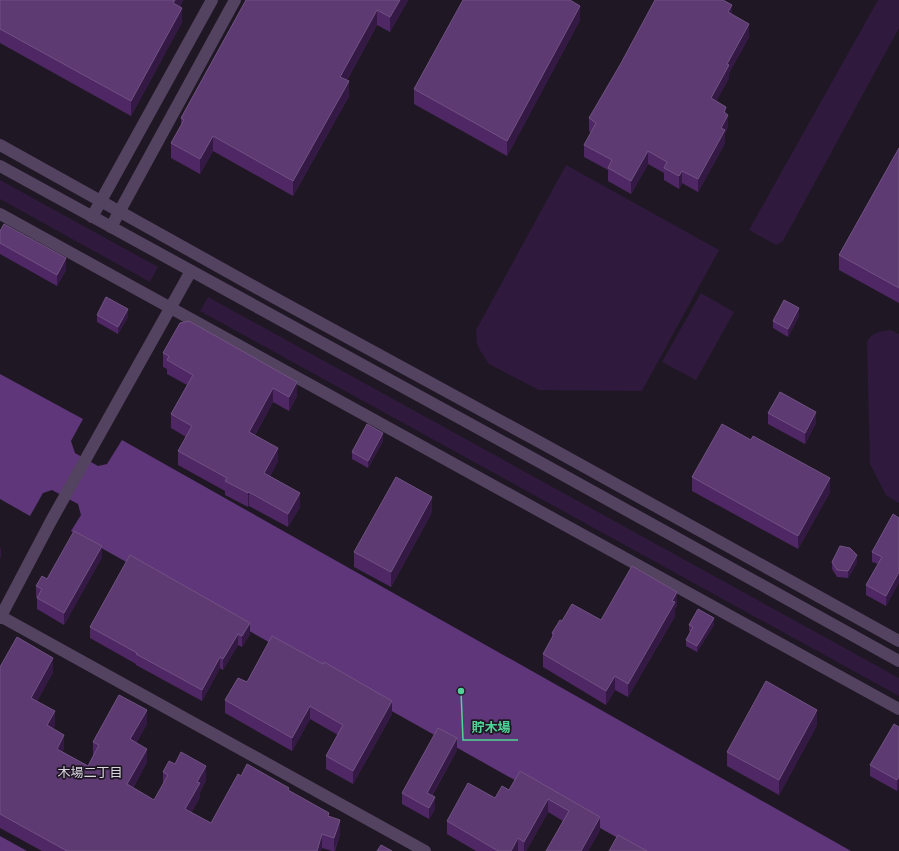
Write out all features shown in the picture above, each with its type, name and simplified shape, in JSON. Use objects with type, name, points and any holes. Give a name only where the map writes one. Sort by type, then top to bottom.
[{"type":"street","points":[[92,217],[212,0]]},
{"type":"street","points":[[111,227],[235,0]]},
{"type":"street","points":[[0,145],[273,297],[546,445],[899,641]]},
{"type":"street","points":[[0,166],[899,661]]},
{"type":"street","points":[[0,214],[899,709]]},
{"type":"street","points":[[191,271],[50,521],[0,617],[425,851]]},
{"type":"shaded area","points":[[878,0],[899,0],[899,28],[783,241],[776,245],[749,230]]},
{"type":"shaded area","points":[[566,165],[719,250],[642,391],[539,390],[489,364],[477,344],[476,330]]},
{"type":"shaded area","points":[[0,180],[158,267],[150,282],[0,199]]},
{"type":"shaded area","points":[[701,293],[734,312],[696,380],[662,362]]},
{"type":"shaded area","points":[[208,297],[899,678],[899,696],[200,311]]},
{"type":"shaded area","points":[[891,330],[899,334],[899,503],[886,495],[870,464],[867,342],[871,336],[877,333]]},
{"type":"shaded area","points":[[0,374],[83,419],[71,441],[75,453],[98,466],[107,464],[122,440],[851,851],[641,851],[71,531],[81,515],[78,504],[52,490],[43,493],[30,516],[0,499]]},
{"type":"shaded area","points":[[0,836],[27,851],[0,851]]},
{"type":"building","points":[[0,0],[175,0],[173,3],[182,8],[131,101],[0,29]]},
{"type":"building","points":[[246,0],[400,0],[390,17],[377,10],[340,77],[349,81],[293,181],[213,136],[200,159],[171,143],[184,120],[181,118]]},
{"type":"building","points":[[463,0],[570,0],[580,6],[507,141],[414,89]]},
{"type":"building","points":[[655,0],[723,0],[732,5],[728,12],[749,24],[727,64],[729,65],[711,98],[726,107],[724,112],[728,115],[721,128],[725,130],[698,179],[682,171],[679,176],[664,168],[667,162],[648,151],[631,181],[608,168],[612,160],[584,145],[596,123],[589,118]]},
{"type":"building","points":[[899,148],[899,288],[839,255]]},
{"type":"building","points":[[4,224],[66,258],[57,275],[0,243],[0,231]]},
{"type":"building","points":[[106,297],[128,309],[118,327],[97,315]]},
{"type":"building","points":[[784,300],[799,308],[788,329],[773,321]]},
{"type":"building","points":[[189,321],[297,382],[289,397],[273,388],[249,432],[278,448],[264,473],[300,493],[288,514],[249,492],[248,493],[225,481],[227,478],[178,451],[192,426],[171,414],[193,375],[167,360],[169,356],[163,353],[180,323]]},
{"type":"building","points":[[780,392],[816,412],[805,433],[768,413]]},
{"type":"building","points":[[367,424],[383,433],[368,461],[352,452]]},
{"type":"building","points":[[722,424],[751,440],[753,436],[830,478],[798,536],[692,477]]},
{"type":"building","points":[[396,477],[432,497],[391,572],[354,552]]},
{"type":"building","points":[[893,514],[899,518],[899,572],[886,596],[866,585],[882,557],[872,552]]},
{"type":"building","points":[[74,531],[102,546],[64,613],[37,598],[42,589],[36,586],[42,576],[47,579]]},
{"type":"building","points":[[840,546],[850,548],[857,555],[848,571],[837,570],[832,562]]},
{"type":"building","points":[[130,555],[250,623],[242,636],[238,634],[223,659],[220,657],[202,690],[90,627]]},
{"type":"building","points":[[632,566],[677,592],[672,601],[675,602],[628,684],[615,676],[606,691],[543,654],[554,634],[552,633],[560,620],[562,621],[572,604],[601,620]]},
{"type":"building","points":[[698,609],[714,618],[697,646],[686,640],[693,627],[689,625]]},
{"type":"building","points":[[272,636],[323,664],[324,662],[392,701],[353,771],[326,756],[343,725],[310,706],[292,738],[225,700],[238,678],[247,682]]},
{"type":"building","points":[[17,637],[53,658],[31,698],[55,711],[47,725],[64,735],[57,749],[88,766],[99,745],[93,742],[119,695],[147,710],[130,739],[147,749],[127,784],[154,800],[168,775],[163,772],[169,761],[175,764],[181,752],[206,766],[197,782],[200,783],[185,809],[211,823],[238,774],[241,776],[247,764],[289,788],[288,790],[329,813],[328,816],[340,820],[334,838],[322,834],[317,851],[67,851],[0,814],[0,667]]},
{"type":"building","points":[[766,681],[817,710],[779,780],[727,752]]},
{"type":"building","points":[[894,724],[899,727],[899,777],[897,780],[870,765]]},
{"type":"building","points":[[438,728],[457,738],[427,793],[435,797],[429,808],[402,793]]},
{"type":"building","points":[[520,771],[600,817],[581,851],[546,851],[569,811],[548,799],[524,842],[518,838],[511,851],[498,851],[447,821],[468,783],[495,798],[502,786],[509,790]]},
{"type":"building","points":[[618,835],[647,851],[609,851]]},
{"type":"building","points":[[381,845],[392,851],[377,851]]},
{"type":"place","name":"貯木場","points":[[461,691]]},
{"type":"district","name":"木場二丁目","points":[[90,773]]}]
